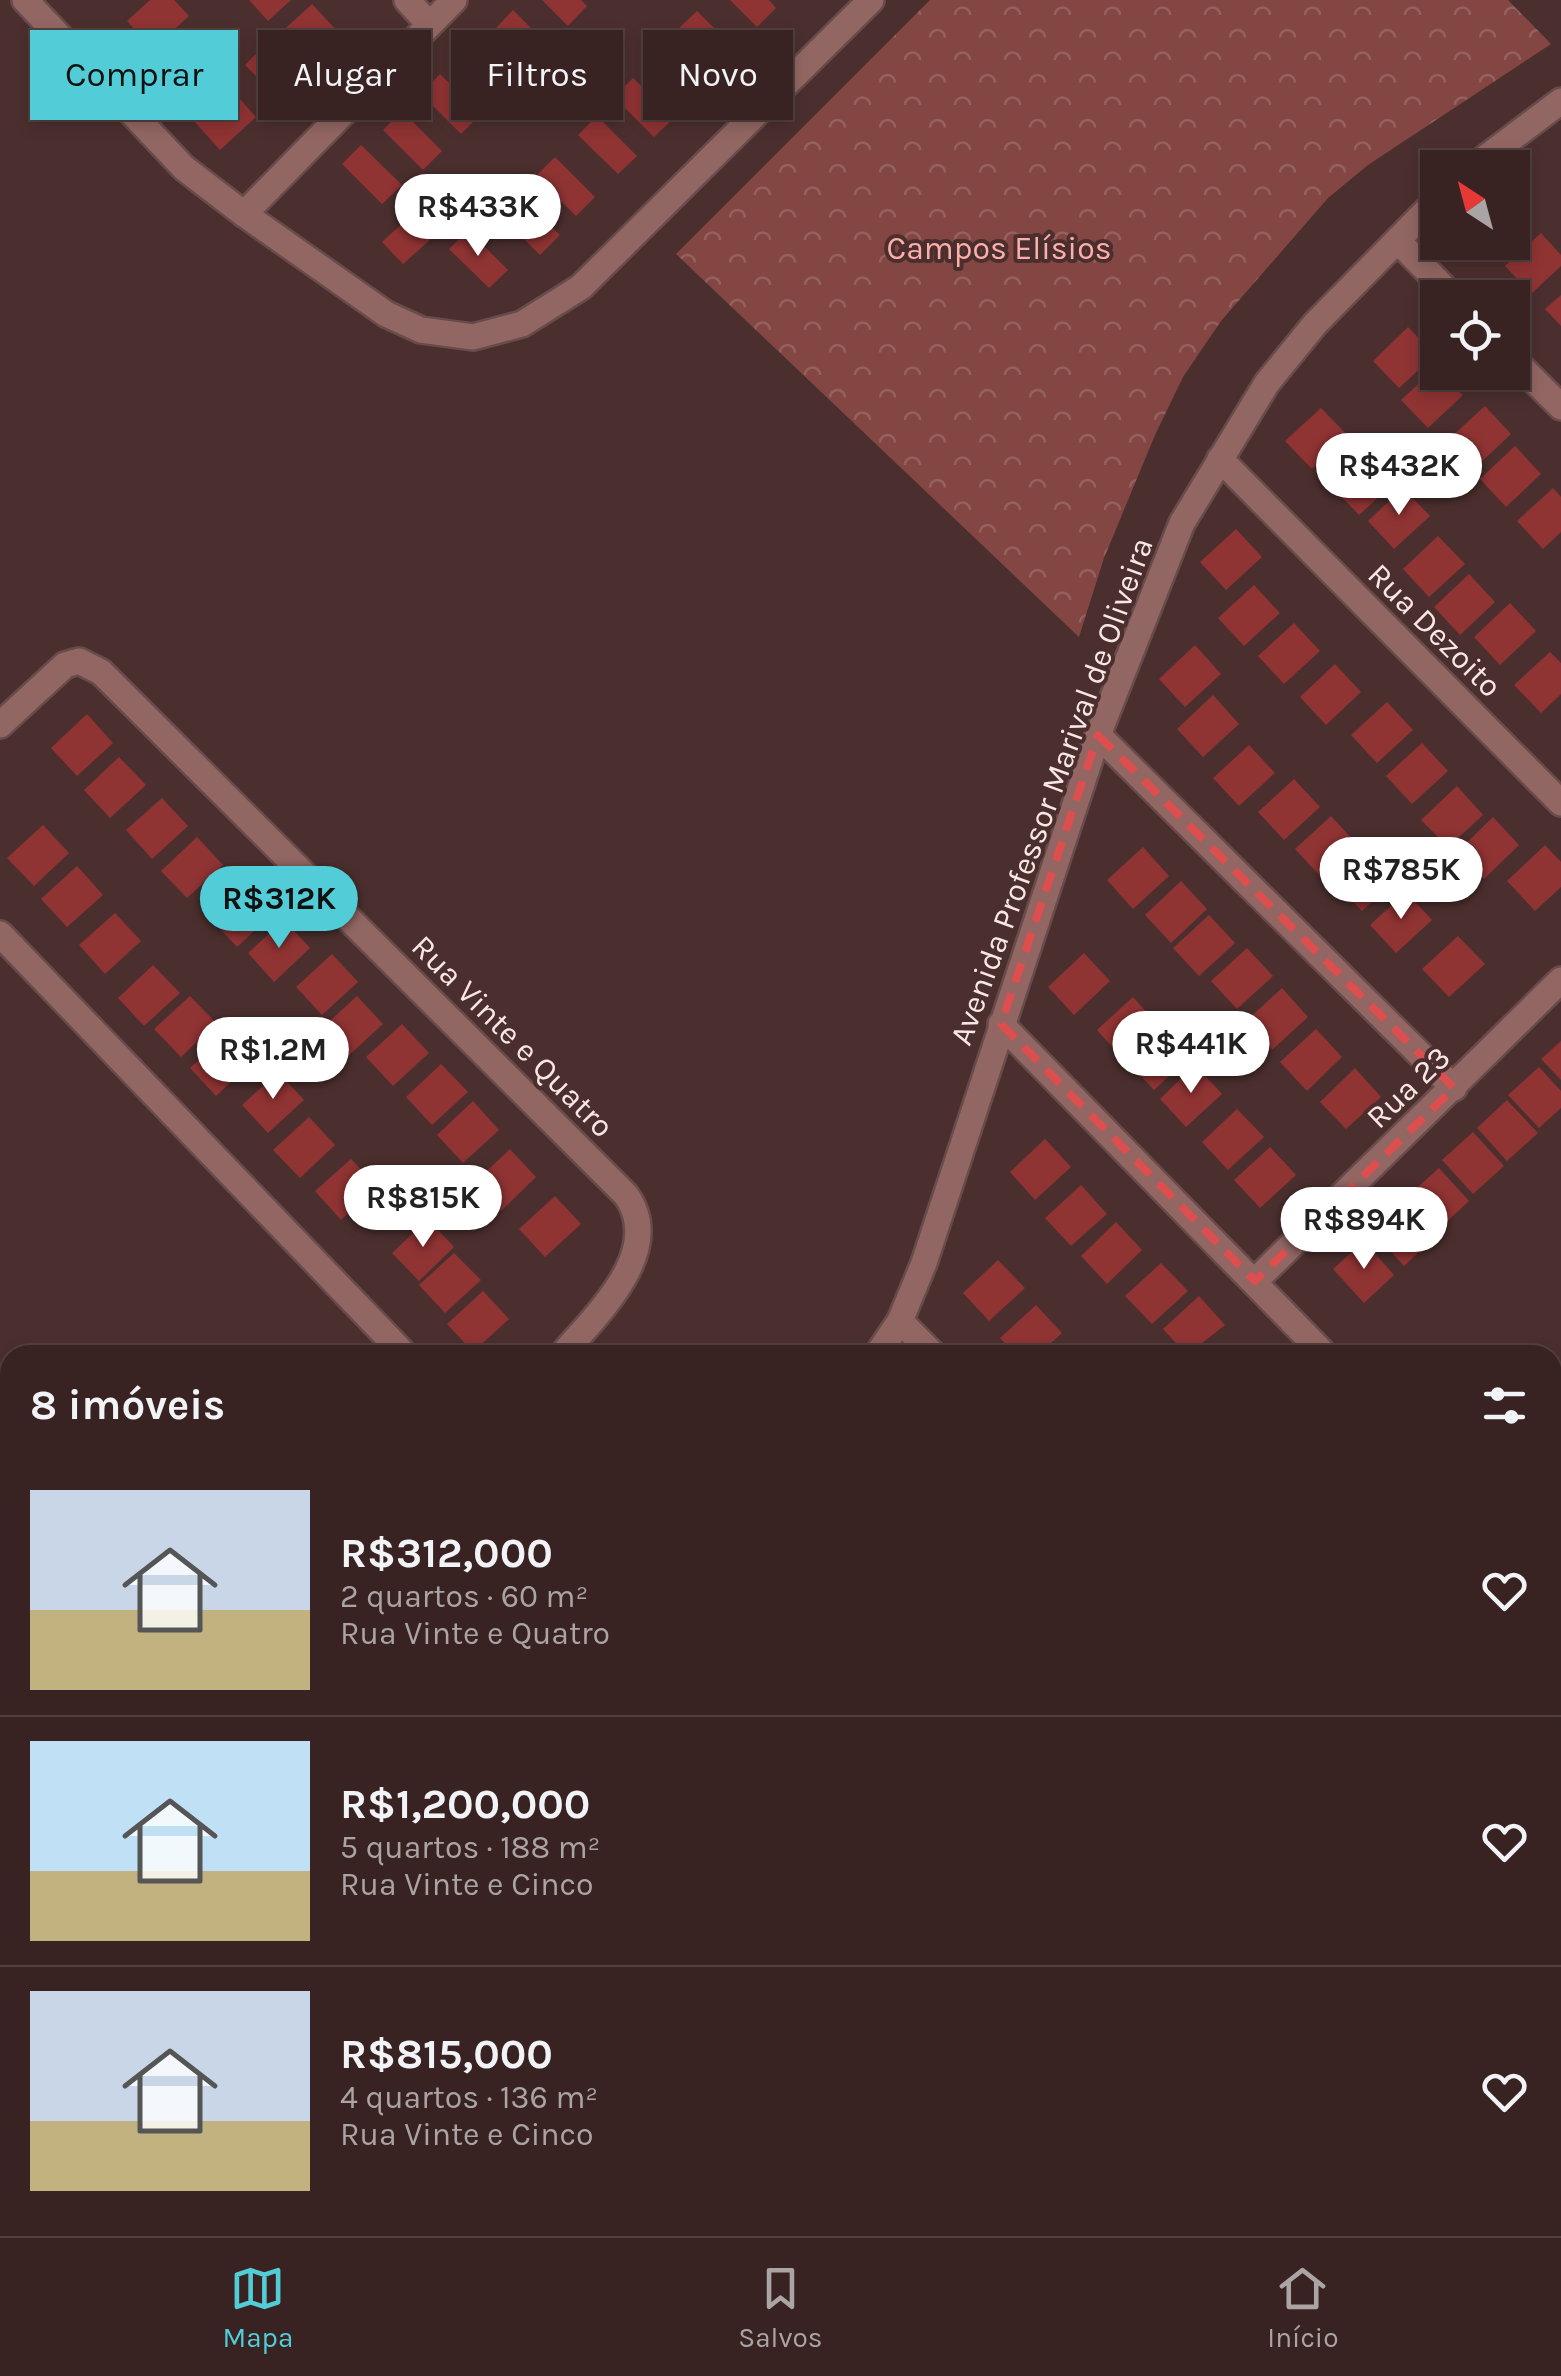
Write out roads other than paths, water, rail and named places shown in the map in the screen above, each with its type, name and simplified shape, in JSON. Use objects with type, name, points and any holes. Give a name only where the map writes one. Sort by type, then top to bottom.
[{"type":"street","points":[[26,0],[184,168],[244,214],[374,306],[421,330],[474,337],[522,324],[581,287],[871,0]]},
{"type":"street","points":[[407,0],[429,24]]},
{"type":"street","points":[[244,214],[454,0]]},
{"type":"street","points":[[1496,150],[1561,102]]},
{"type":"street","name":"Avenida Professor Marival de Oliveira","points":[[884,1345],[900,1322],[924,1263],[1098,735],[1154,583],[1182,523],[1267,384],[1314,324],[1420,218]]},
{"type":"street","points":[[1398,241],[1436,280]]},
{"type":"street","points":[[1530,376],[1561,407]]},
{"type":"street","name":"Rua Dezoito","points":[[1220,459],[1561,803]]},
{"type":"street","name":"Rua Vinte e Quatro","points":[[0,725],[65,665],[79,661],[101,672],[626,1195],[637,1216],[633,1258],[616,1289],[571,1345]]},
{"type":"street","points":[[1098,735],[1454,1088]]},
{"type":"street","points":[[0,934],[395,1345]]},
{"type":"street","name":"Rua 23","points":[[1255,1280],[1561,980]]},
{"type":"street","points":[[1001,1024],[1316,1345]]},
{"type":"street","points":[[900,1322],[924,1345]]},
{"type":"park label","name":"Campos Elísios","points":[[999,248]]}]
